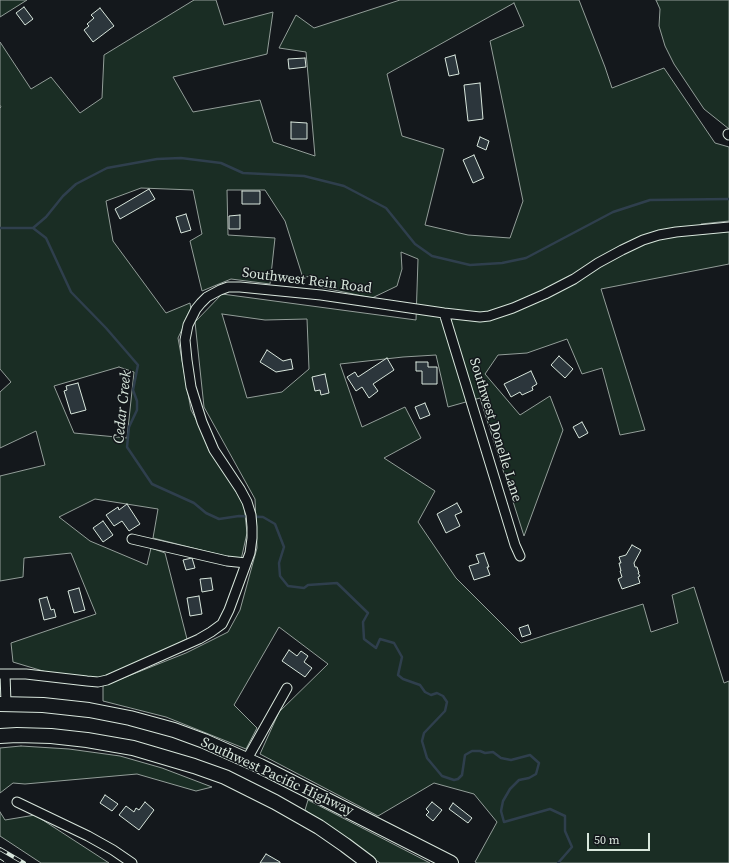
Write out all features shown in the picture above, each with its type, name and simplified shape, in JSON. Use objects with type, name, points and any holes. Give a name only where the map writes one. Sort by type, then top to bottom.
[{"type":"highway","name":"Southwest Pacific Highway","points":[[3,704],[43,705],[74,708],[130,718],[174,730],[247,759],[451,863]]},
{"type":"highway","name":"Southwest Pacific Highway","points":[[0,736],[44,736],[87,740],[133,748],[194,766],[224,777],[281,805],[319,827],[369,863]]},
{"type":"street","name":"Southwest Rein Road","points":[[3,674],[26,674],[98,682],[116,676],[199,639],[222,624],[229,610],[250,553],[252,538],[247,502],[214,450],[202,422],[191,387],[185,340],[188,325],[196,309],[207,297],[228,287],[240,286],[321,295],[444,313],[489,316],[545,294],[622,250],[659,234],[729,227]]},
{"type":"street","name":"Southwest Donelle Lane","points":[[444,313],[515,545],[520,556]]},
{"type":"street","points":[[132,539],[227,561],[246,563]]},
{"type":"street","points":[[3,674],[3,704]]},
{"type":"street","points":[[247,759],[287,688]]},
{"type":"street","points":[[17,802],[88,836],[132,863]]},
{"type":"green space","points":[[0,0],[27,0],[0,17]]},
{"type":"green space","points":[[194,0],[216,0],[224,25],[273,12],[267,54],[173,77],[193,112],[260,100],[273,142],[315,156],[306,52],[279,48],[296,15],[314,28],[400,0],[579,0],[612,88],[664,68],[715,143],[729,147],[729,221],[701,224],[703,234],[729,231],[729,264],[601,289],[645,430],[620,435],[602,368],[582,374],[567,339],[527,353],[498,355],[485,374],[520,415],[550,396],[563,430],[524,536],[480,398],[448,407],[436,355],[340,364],[362,427],[405,407],[421,438],[384,458],[435,491],[418,522],[456,578],[521,643],[643,604],[651,632],[678,623],[672,595],[694,587],[724,683],[729,681],[729,863],[477,863],[475,862],[497,822],[474,794],[434,783],[378,816],[260,754],[279,712],[328,664],[279,627],[234,705],[257,728],[246,749],[166,717],[103,701],[103,686],[186,653],[228,632],[240,610],[257,548],[255,499],[204,407],[195,322],[222,294],[416,320],[418,259],[401,252],[402,269],[397,286],[372,298],[315,286],[313,275],[303,278],[285,221],[265,190],[227,190],[228,235],[275,238],[270,284],[231,279],[202,291],[190,241],[202,234],[193,190],[141,188],[106,201],[113,241],[166,313],[190,303],[191,310],[178,338],[191,410],[244,505],[247,533],[241,560],[153,538],[158,509],[95,499],[59,517],[90,541],[147,565],[151,548],[165,553],[187,639],[142,661],[97,679],[53,674],[13,662],[11,643],[96,614],[71,553],[24,558],[23,577],[0,581],[0,476],[45,465],[36,431],[0,448],[0,392],[11,382],[0,369],[0,42],[31,89],[51,77],[80,113],[102,98],[104,55]],"holes":[[[514,3],[524,26],[490,41],[523,201],[510,238],[468,235],[425,225],[444,149],[402,136],[387,74]],[[222,314],[265,320],[307,319],[309,369],[282,392],[247,398]],[[119,367],[134,372],[127,438],[74,433],[54,386]]]},
{"type":"green space","points":[[656,0],[729,0],[729,129],[704,109],[674,64],[665,46],[659,26],[660,9]]},
{"type":"green space","points":[[21,746],[69,749],[120,756],[162,768],[212,787],[196,791],[137,774],[25,784],[13,783],[0,793],[0,748]]},
{"type":"green space","points":[[308,800],[430,863],[380,863],[305,810]]},
{"type":"green space","points":[[0,812],[5,820],[35,815],[109,863],[41,863],[0,836]]},
{"type":"building","points":[[24,7],[33,19],[25,25],[16,13]]},
{"type":"building","points":[[100,8],[114,26],[93,42],[84,30],[89,26],[87,24],[94,18],[91,15]]},
{"type":"building","points":[[455,55],[459,74],[449,76],[445,58]]},
{"type":"building","points":[[305,58],[306,67],[289,69],[288,59]]},
{"type":"building","points":[[480,83],[483,119],[468,121],[464,85]]},
{"type":"building","points":[[291,122],[307,123],[307,139],[291,139]]},
{"type":"building","points":[[480,137],[489,141],[486,150],[477,146]]},
{"type":"building","points":[[474,155],[484,178],[473,183],[463,160]]},
{"type":"building","points":[[149,189],[155,199],[120,219],[115,209]]},
{"type":"building","points":[[242,191],[260,191],[260,204],[242,204]]},
{"type":"building","points":[[186,214],[191,230],[181,233],[176,217]]},
{"type":"building","points":[[240,215],[240,229],[229,229],[229,216]]},
{"type":"building","points":[[267,350],[283,361],[291,359],[293,369],[276,372],[260,362]]},
{"type":"building","points":[[559,356],[573,369],[565,378],[551,365]]},
{"type":"building","points":[[387,358],[394,370],[373,384],[378,391],[369,398],[362,387],[356,391],[347,377],[355,372],[358,377]]},
{"type":"building","points":[[416,362],[428,362],[428,367],[437,367],[437,384],[422,384],[422,371],[416,371]]},
{"type":"building","points":[[531,371],[537,384],[532,387],[533,390],[522,395],[520,392],[511,397],[504,384]]},
{"type":"building","points":[[325,374],[329,393],[321,395],[320,390],[315,391],[312,377]]},
{"type":"building","points":[[78,383],[86,410],[71,414],[64,391],[67,390],[66,386]]},
{"type":"building","points":[[425,403],[430,415],[420,419],[415,407]]},
{"type":"building","points":[[582,422],[588,433],[579,438],[573,427]]},
{"type":"building","points":[[457,503],[462,512],[455,515],[460,526],[446,533],[437,514]]},
{"type":"building","points":[[127,504],[140,524],[129,531],[122,521],[114,526],[106,515],[118,507],[119,510]]},
{"type":"building","points":[[103,521],[113,535],[103,542],[93,528]]},
{"type":"building","points":[[632,545],[641,550],[634,563],[640,576],[638,577],[640,583],[622,589],[618,579],[622,577],[619,557],[626,555]]},
{"type":"building","points":[[484,553],[490,575],[474,580],[469,566],[479,563],[476,555]]},
{"type":"building","points":[[192,558],[195,568],[186,570],[183,560]]},
{"type":"building","points":[[211,578],[213,590],[202,592],[200,579]]},
{"type":"building","points":[[79,588],[85,610],[74,613],[68,591]]},
{"type":"building","points":[[199,596],[202,614],[190,616],[187,598]]},
{"type":"building","points":[[47,597],[51,610],[54,609],[56,617],[44,620],[39,599]]},
{"type":"building","points":[[528,625],[531,634],[522,637],[519,628]]},
{"type":"building","points":[[289,650],[297,656],[301,651],[308,656],[304,662],[312,668],[305,677],[282,661]]},
{"type":"building","points":[[105,795],[118,804],[112,811],[100,803]]},
{"type":"building","points":[[145,802],[154,810],[139,830],[119,815],[126,806],[134,812],[136,808],[139,810]]},
{"type":"building","points":[[432,802],[442,810],[433,821],[426,815],[429,812],[426,809]]},
{"type":"building","points":[[453,803],[472,818],[468,823],[449,809]]},
{"type":"building","points":[[266,854],[280,862],[280,863],[260,863]]},
{"type":"waterway","points":[[33,228],[46,217],[63,196],[76,184],[107,168],[157,159],[181,158],[221,163],[243,173],[304,176],[344,186],[386,208],[415,244],[432,256],[470,265],[502,263],[526,258],[613,212],[650,200],[729,199]]},
{"type":"waterway","name":"Cedar Creek","points":[[0,228],[33,228],[46,238],[71,292],[106,328],[138,365],[133,390],[137,401],[137,410],[129,427],[127,447],[152,484],[194,503],[206,513],[219,519],[239,516],[263,517],[275,524],[284,547],[279,563],[280,576],[288,586],[304,588],[308,585],[337,583],[368,613],[363,622],[364,639],[376,648],[380,639],[394,643],[402,657],[398,675],[403,679],[420,685],[425,692],[431,695],[437,693],[443,696],[447,702],[445,711],[424,733],[422,741],[427,758],[442,776],[454,780],[458,779],[462,775],[465,755],[472,751],[480,751],[485,753],[493,752],[501,758],[511,760],[530,755],[539,763],[536,774],[529,778],[519,780],[510,789],[503,801],[501,811],[504,822],[550,809],[565,816],[565,831],[572,847],[558,863]]},
{"type":"railway","points":[[0,849],[24,863]]},
{"type":"fence","points":[[0,859],[6,863]]}]
